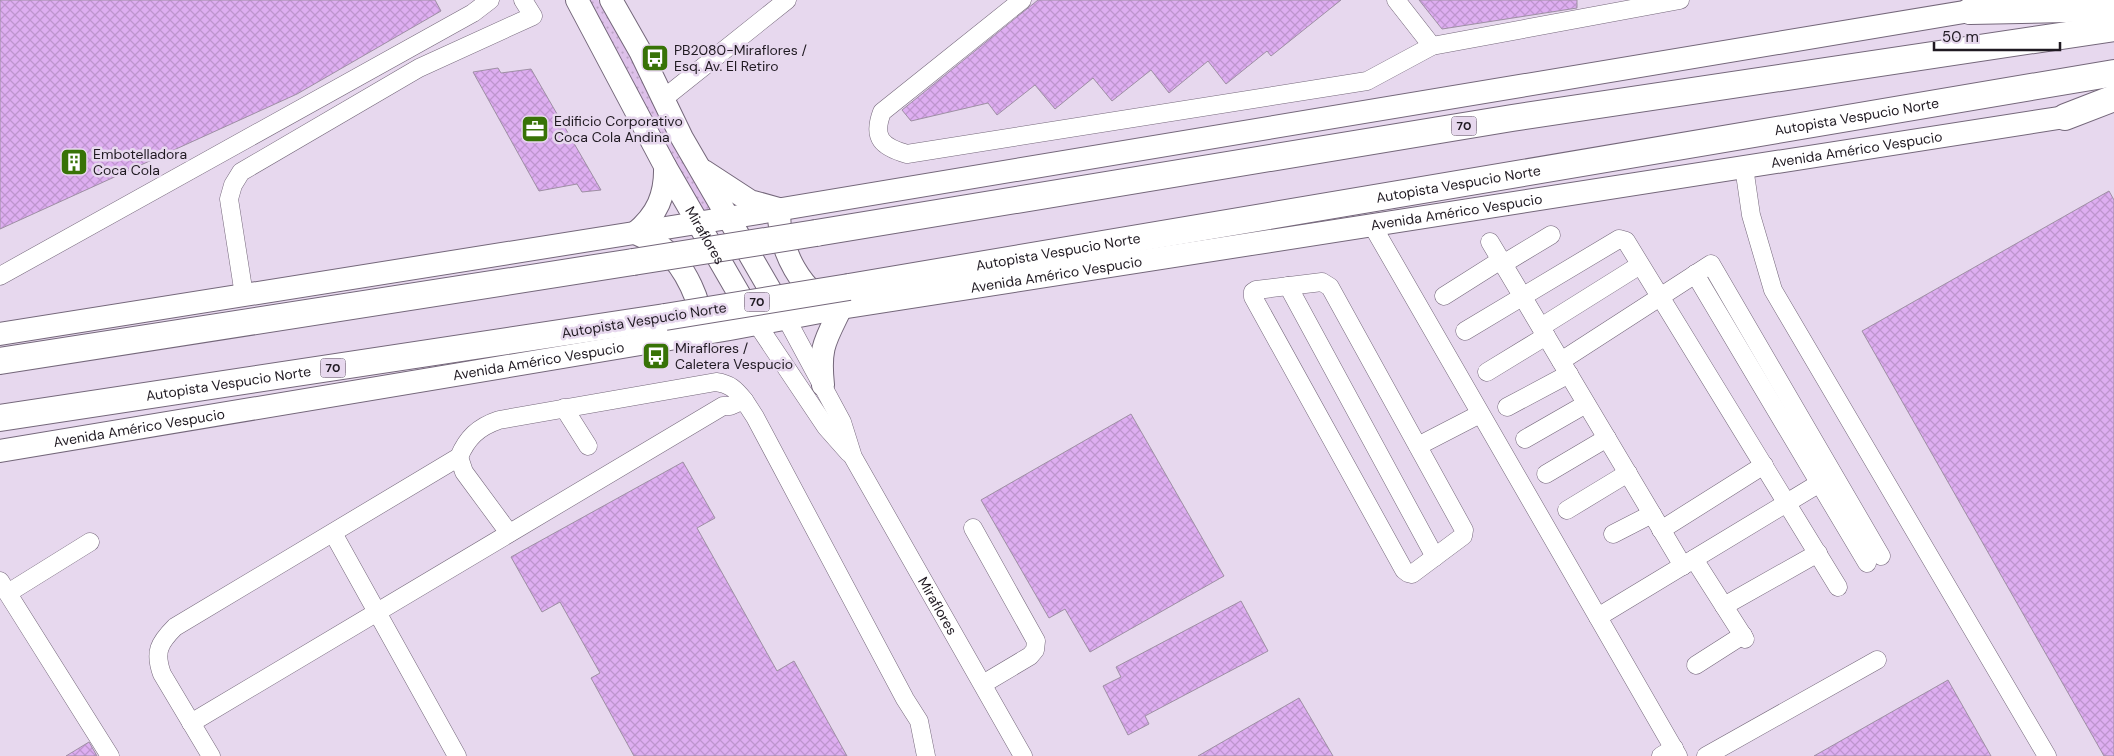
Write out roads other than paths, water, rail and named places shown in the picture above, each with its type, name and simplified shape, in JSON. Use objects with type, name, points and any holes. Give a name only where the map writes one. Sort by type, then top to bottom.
[{"type":"highway","points":[[1970,11],[2114,8]]},
{"type":"highway","name":"70","points":[[0,360],[633,262],[1512,118],[2114,28]]},
{"type":"highway","name":"Autopista Vespucio Norte","points":[[0,418],[665,317],[845,298],[2114,73]]},
{"type":"highway","points":[[2065,117],[2114,98]]},
{"type":"main road","name":"Miraflores","points":[[577,0],[664,166],[757,324]]},
{"type":"main road","name":"Miraflores","points":[[611,0],[640,51],[698,166],[786,318]]},
{"type":"main road","points":[[0,334],[728,218],[1970,11]]},
{"type":"main road","name":"Avenida Américo Vespucio","points":[[0,452],[757,324],[786,318],[845,298],[1372,225],[2065,117]]},
{"type":"main road","points":[[635,233],[646,224],[660,204],[665,181],[664,166]]},
{"type":"main road","points":[[698,166],[750,201],[779,209]]},
{"type":"main road","points":[[779,209],[779,227],[785,251],[805,284],[820,299],[845,298],[824,343],[821,360],[823,385]]},
{"type":"main road","points":[[635,233],[658,244],[678,264],[699,303],[702,320],[699,334]]},
{"type":"street","points":[[0,276],[465,18],[490,0]]},
{"type":"street","points":[[244,295],[229,199],[233,186],[241,172],[419,68],[533,16],[523,0]]},
{"type":"street","points":[[663,98],[788,0]]},
{"type":"street","points":[[1022,0],[882,112],[878,124],[880,140],[889,149],[907,154],[1367,81],[1432,46],[1680,0]]},
{"type":"street","points":[[1396,0],[1432,46]]},
{"type":"street","points":[[1970,11],[2043,0]]},
{"type":"street","name":"Avenida Américo Vespucio","points":[[2065,117],[2114,109]]},
{"type":"street","points":[[1744,167],[1751,215],[1773,290],[2048,756]]},
{"type":"street","points":[[1372,225],[1598,617],[1671,753]]},
{"type":"street","points":[[1444,296],[1551,235]]},
{"type":"street","points":[[1464,331],[1619,240],[1626,241],[1838,587]]},
{"type":"street","points":[[1490,242],[1662,530],[1724,606],[1744,637],[1696,665]]},
{"type":"street","points":[[1507,408],[1661,297],[1712,264],[1827,479],[1874,560]]},
{"type":"street","points":[[1487,372],[1640,265]]},
{"type":"street","points":[[1322,282],[1330,287],[1418,446],[1464,533],[1463,536],[1412,574],[1408,574],[1404,570],[1253,297],[1253,292],[1256,290],[1322,282]]},
{"type":"street","points":[[1288,286],[1435,557]]},
{"type":"street","name":"Miraflores","points":[[786,318],[842,422],[853,457],[1023,756]]},
{"type":"street","name":"Miraflores","points":[[757,324],[826,427],[853,457]]},
{"type":"street","points":[[211,756],[162,674],[158,663],[160,644],[174,627],[459,457],[464,444],[473,434],[487,424],[564,408],[716,382],[727,383],[735,389],[755,417],[906,699],[920,721],[926,756]]},
{"type":"street","points":[[191,723],[723,406],[730,406],[744,400]]},
{"type":"street","points":[[1526,439],[1586,404]]},
{"type":"street","points":[[564,408],[588,446]]},
{"type":"street","points":[[1418,446],[1480,414]]},
{"type":"street","points":[[1546,474],[1607,438]]},
{"type":"street","points":[[459,457],[464,472],[509,533]]},
{"type":"street","points":[[1662,530],[1764,465]]},
{"type":"street","points":[[1567,510],[1628,473]]},
{"type":"street","points":[[1598,617],[1827,479]]},
{"type":"street","points":[[1613,534],[1652,514]]},
{"type":"street","points":[[973,528],[1036,641],[1035,650],[1030,656],[982,684]]},
{"type":"street","points":[[333,533],[457,756]]},
{"type":"street","points":[[90,542],[4,587],[110,756]]},
{"type":"street","points":[[1724,606],[1818,554]]},
{"type":"street","points":[[1706,756],[1877,660]]},
{"type":"place","name":"PB2080-Miraflores / Esq. Av. El Retiro","points":[[655,58]]},
{"type":"place","name":"Edificio Corporativo Coca Cola Andina","points":[[535,129]]},
{"type":"place","name":"Embotelladora Coca Cola","points":[[74,162]]},
{"type":"place","name":"Miraflores / Caletera Vespucio","points":[[656,356]]}]
